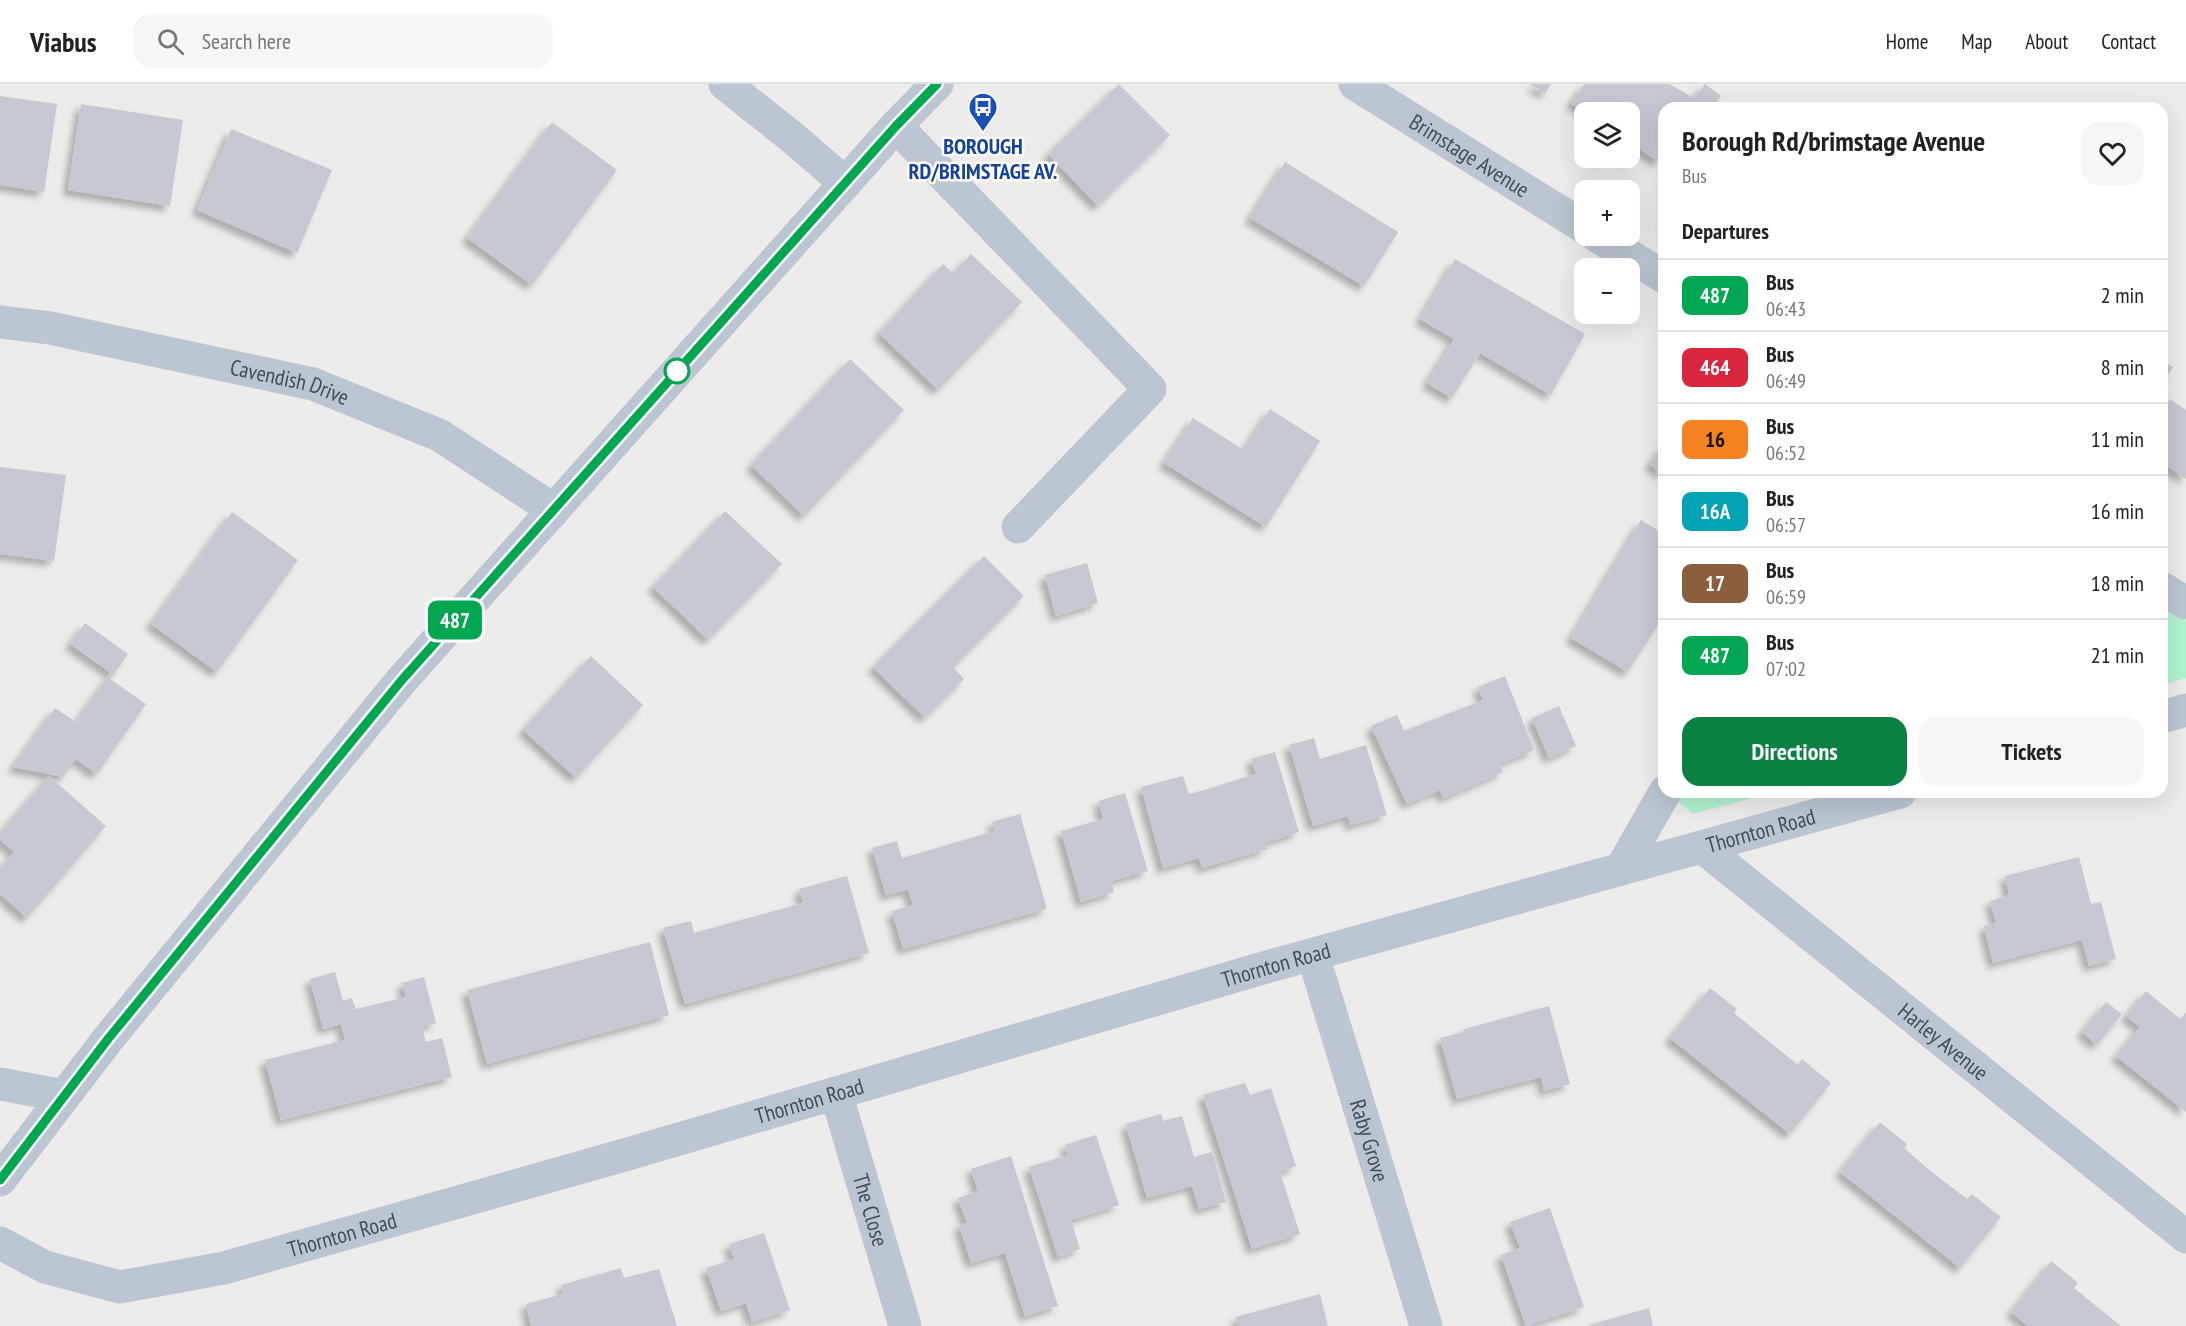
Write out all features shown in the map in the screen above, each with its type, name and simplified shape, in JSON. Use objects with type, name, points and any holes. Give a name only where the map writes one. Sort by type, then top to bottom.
[{"type":"street","points":[[725,84],[845,183]]},
{"type":"street","points":[[0,1180],[64,1096],[401,681],[896,126],[938,84]]},
{"type":"street","name":"Brimstage Avenue","points":[[1355,84],[1574,221]]},
{"type":"street","points":[[896,126],[1150,389],[1018,527]]},
{"type":"street","points":[[1614,246],[1658,273]]},
{"type":"street","name":"Cavendish Drive","points":[[0,322],[50,328],[313,384],[439,435],[554,510]]},
{"type":"street","points":[[2168,592],[2186,603]]},
{"type":"street","points":[[2168,715],[2186,710]]},
{"type":"street","points":[[1621,870],[1662,798]]},
{"type":"street","name":"Thornton Road","points":[[0,1243],[45,1267],[120,1287],[224,1268],[1313,955],[1878,798]]},
{"type":"street","name":"Harley Avenue","points":[[1702,847],[2186,1237]]},
{"type":"street","name":"Raby Grove","points":[[1313,955],[1426,1326]]},
{"type":"street","points":[[0,1084],[64,1096]]},
{"type":"street","name":"The Close","points":[[836,1093],[905,1326]]},
{"type":"green space","points":[[2168,610],[2186,621],[2186,678],[2168,683]]},
{"type":"green space","points":[[1681,798],[1752,798],[1693,814],[1678,802]]},
{"type":"building","points":[[1119,84],[1170,135],[1098,206],[1048,154]]},
{"type":"building","points":[[1530,84],[1551,84],[1545,94]]},
{"type":"building","points":[[1584,84],[1669,84],[1694,98],[1705,84],[1721,96],[1717,102],[1658,102],[1657,161],[1640,149],[1640,102],[1574,102],[1574,105],[1571,103]]},
{"type":"building","points":[[0,96],[57,104],[44,192],[0,185]]},
{"type":"building","points":[[81,104],[183,120],[170,206],[68,190]]},
{"type":"building","points":[[552,122],[617,170],[532,285],[467,238]]},
{"type":"building","points":[[231,129],[332,170],[297,253],[197,210]]},
{"type":"building","points":[[1285,162],[1398,232],[1364,286],[1250,218]]},
{"type":"building","points":[[971,254],[1022,302],[938,390],[879,333],[943,264],[953,273]]},
{"type":"building","points":[[1455,259],[1585,334],[1551,395],[1480,353],[1452,398],[1427,383],[1454,339],[1420,319]]},
{"type":"building","points":[[850,359],[904,410],[804,516],[751,465]]},
{"type":"building","points":[[2168,364],[2173,367],[2168,375]]},
{"type":"building","points":[[2170,399],[2186,410],[2186,479],[2168,467],[2168,402]]},
{"type":"building","points":[[1270,409],[1320,441],[1266,527],[1164,463],[1193,418],[1244,450]]},
{"type":"building","points":[[1658,452],[1658,470],[1650,465]]},
{"type":"building","points":[[0,467],[66,475],[54,561],[0,554]]},
{"type":"building","points":[[725,511],[782,564],[708,640],[653,587]]},
{"type":"building","points":[[232,512],[298,560],[217,672],[151,624]]},
{"type":"building","points":[[1641,520],[1658,530],[1658,624],[1628,672],[1571,638]]},
{"type":"building","points":[[984,556],[1024,596],[953,667],[964,679],[925,718],[873,667]]},
{"type":"building","points":[[1087,563],[1098,603],[1056,616],[1045,575]]},
{"type":"building","points":[[85,623],[128,654],[110,679],[146,704],[97,774],[76,759],[63,777],[13,767],[55,708],[76,722],[111,673],[70,644]]},
{"type":"building","points":[[591,656],[643,705],[576,778],[523,730]]},
{"type":"building","points":[[1505,676],[1534,750],[1500,764],[1503,772],[1443,798],[1440,790],[1407,804],[1371,726],[1397,715],[1404,731],[1483,700],[1478,687]]},
{"type":"building","points":[[1559,706],[1576,746],[1549,758],[1532,718]]},
{"type":"building","points":[[1314,738],[1320,759],[1366,745],[1387,815],[1350,825],[1348,816],[1313,826],[1289,745]]},
{"type":"building","points":[[1275,752],[1299,832],[1264,843],[1267,849],[1202,868],[1199,858],[1163,868],[1141,787],[1183,776],[1189,794],[1256,774],[1251,759]]},
{"type":"building","points":[[49,776],[106,826],[27,918],[0,894],[0,869],[14,852],[0,840],[0,833]]},
{"type":"building","points":[[1125,793],[1148,871],[1111,881],[1114,892],[1081,902],[1061,831],[1103,819],[1099,801]]},
{"type":"building","points":[[1020,814],[1047,909],[903,949],[892,911],[913,905],[908,890],[886,895],[872,848],[897,841],[902,858],[995,831],[992,822]]},
{"type":"building","points":[[2079,857],[2091,904],[2101,902],[2116,959],[2089,966],[2082,940],[1993,963],[1984,926],[1996,923],[1990,901],[2009,895],[2005,876]]},
{"type":"building","points":[[847,876],[869,953],[685,1004],[663,928],[691,921],[694,933],[803,903],[799,889]]},
{"type":"building","points":[[650,942],[669,1015],[487,1064],[467,990]]},
{"type":"building","points":[[335,972],[343,1001],[352,998],[356,1009],[406,997],[402,983],[424,977],[436,1023],[422,1027],[426,1042],[442,1038],[452,1077],[281,1120],[265,1060],[345,1040],[341,1024],[323,1029],[310,979]]},
{"type":"building","points":[[1710,988],[1737,1009],[1734,1013],[1798,1065],[1802,1059],[1831,1083],[1790,1134],[1670,1038]]},
{"type":"building","points":[[2146,991],[2180,1019],[2186,1012],[2186,1112],[2116,1056],[2140,1027],[2126,1016]]},
{"type":"building","points":[[2106,1002],[2122,1014],[2097,1045],[2082,1032]]},
{"type":"building","points":[[1549,1006],[1570,1084],[1544,1091],[1541,1077],[1457,1099],[1440,1038],[1464,1032],[1464,1029]]},
{"type":"building","points":[[1245,1083],[1250,1095],[1271,1088],[1296,1166],[1280,1172],[1300,1234],[1252,1249],[1203,1095]]},
{"type":"building","points":[[1161,1114],[1163,1121],[1182,1116],[1194,1157],[1212,1152],[1226,1202],[1199,1209],[1192,1186],[1147,1198],[1126,1124]]},
{"type":"building","points":[[1880,1122],[1907,1144],[1904,1148],[1932,1172],[1967,1199],[1972,1194],[2001,1217],[1960,1268],[1840,1172]]},
{"type":"building","points":[[1096,1135],[1119,1205],[1071,1220],[1080,1249],[1058,1257],[1029,1167],[1068,1155],[1065,1145]]},
{"type":"building","points":[[1011,1156],[1058,1306],[1025,1316],[1005,1253],[971,1263],[959,1225],[967,1223],[958,1198],[978,1191],[971,1169]]},
{"type":"building","points":[[1550,1208],[1584,1307],[1526,1326],[1501,1255],[1520,1248],[1510,1222]]},
{"type":"building","points":[[764,1233],[790,1310],[752,1322],[746,1303],[721,1311],[706,1268],[734,1259],[729,1244]]},
{"type":"building","points":[[2051,1261],[2078,1283],[2074,1288],[2121,1326],[2028,1326],[2011,1312]]},
{"type":"building","points":[[621,1268],[624,1278],[659,1269],[677,1326],[531,1326],[526,1304],[563,1294],[561,1285]]},
{"type":"building","points":[[1320,1294],[1328,1326],[1238,1326],[1236,1317]]},
{"type":"building","points":[[1649,1308],[1653,1326],[1589,1326],[1589,1325]]},
{"type":"bus line","name":"487","points":[[0,1180],[108,1039],[401,681],[896,126],[937,84]]},
{"type":"place","name":"BOROUGH RD/BRIMSTAGE AV.","points":[[983,132]]}]
